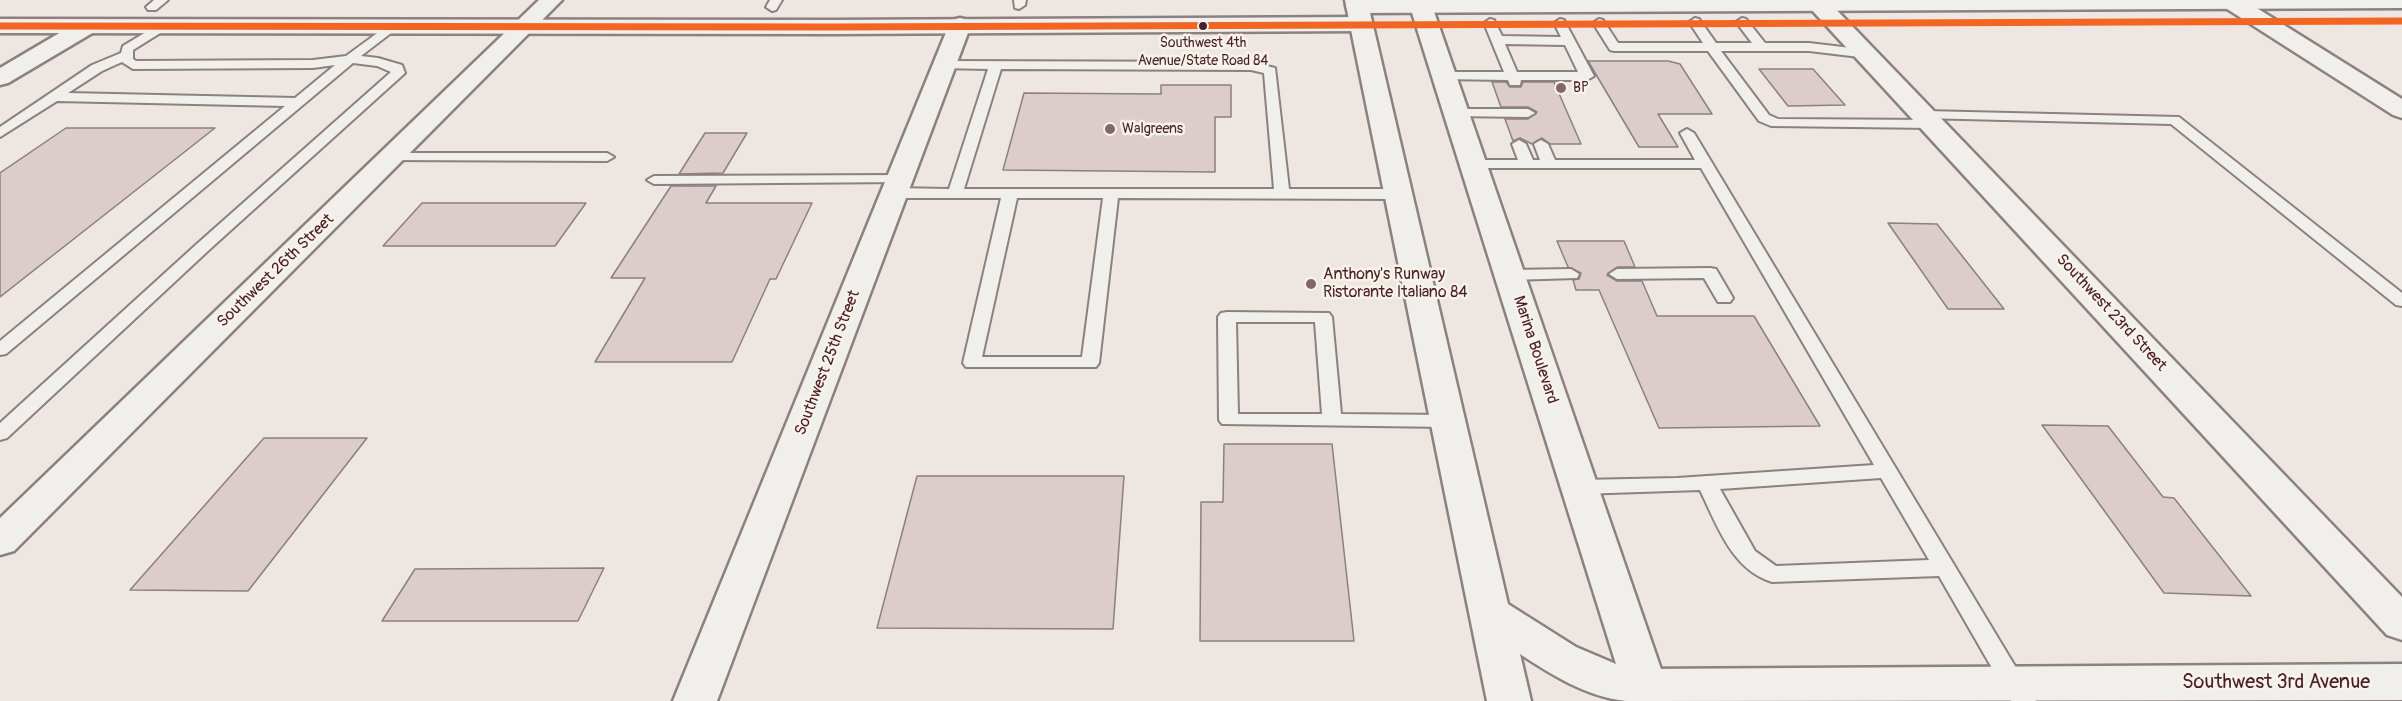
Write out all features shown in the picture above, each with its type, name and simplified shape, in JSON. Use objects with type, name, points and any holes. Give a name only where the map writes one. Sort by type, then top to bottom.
[{"type":"street","points":[[996,5],[1019,2],[1048,5],[1358,10]]},
{"type":"street","points":[[1422,10],[1494,32],[1565,32],[1599,22],[1742,22],[1828,13],[2232,2],[2402,2]]},
{"type":"street","points":[[2232,2],[2400,108]]},
{"type":"street","points":[[0,26],[86,27],[158,11],[391,27],[540,11],[774,4],[966,15]]},
{"type":"street","points":[[0,7],[158,11],[540,11],[966,15],[1422,10],[2402,21]]},
{"type":"street","points":[[1358,10],[1509,701]]},
{"type":"street","name":"Marina Boulevard","points":[[1422,10],[1648,694]]},
{"type":"street","name":"Southwest 26th Street","points":[[0,541],[540,11]]},
{"type":"street","name":"Southwest 23rd Street","points":[[1828,13],[2402,624]]},
{"type":"street","name":"Southwest 25th Street","points":[[694,701],[966,15]]},
{"type":"street","points":[[0,78],[86,27]]},
{"type":"street","name":"Southwest 3rd Avenue","points":[[1489,612],[1561,659],[1601,679],[1648,694],[2019,693],[2402,682]]},
{"type":"lane","points":[[0,434],[204,246],[398,73],[397,68],[378,62],[350,59],[313,64],[133,65],[127,60],[128,48],[158,11]]},
{"type":"lane","points":[[1599,22],[1614,47],[1809,47],[1868,54]]},
{"type":"lane","points":[[1695,22],[1764,118],[1776,123],[1929,120],[2175,120],[2402,301]]},
{"type":"lane","points":[[1742,22],[1761,46]]},
{"type":"lane","points":[[0,350],[296,102],[391,27]]},
{"type":"lane","points":[[1494,32],[1514,79]]},
{"type":"lane","points":[[1443,76],[1493,79],[1587,76],[1565,32]]},
{"type":"lane","points":[[0,133],[97,68],[127,55]]},
{"type":"lane","points":[[1505,56],[1521,56]]},
{"type":"lane","points":[[1557,56],[1577,56]]},
{"type":"lane","points":[[945,66],[1251,66],[1270,71],[1282,194]]},
{"type":"lane","points":[[955,193],[995,66]]},
{"type":"lane","points":[[55,97],[296,102]]},
{"type":"lane","points":[[1456,113],[1528,112]]},
{"type":"lane","points":[[1687,133],[2019,693]]},
{"type":"lane","points":[[1519,144],[1527,165]]},
{"type":"lane","points":[[1541,144],[1549,164]]},
{"type":"lane","points":[[392,157],[607,157]]},
{"type":"lane","points":[[1473,164],[1706,164]]},
{"type":"lane","points":[[654,180],[897,186],[955,193],[1399,194]]},
{"type":"lane","points":[[1010,193],[972,363],[1090,363],[1111,193]]},
{"type":"lane","points":[[1617,274],[1710,273],[1724,298]]},
{"type":"lane","points":[[1510,275],[1570,274]]},
{"type":"lane","points":[[1332,420],[1323,317],[1227,317],[1229,420],[1448,422]]},
{"type":"lane","points":[[1580,487],[1618,488],[1887,471]]},
{"type":"lane","points":[[1707,483],[1728,528],[1747,557],[1772,574],[1944,568]]},
{"type":"building","points":[[1588,61],[1668,61],[1680,64],[1712,114],[1658,114],[1678,147],[1639,147]]},
{"type":"building","points":[[1759,69],[1813,69],[1845,105],[1788,106]]},
{"type":"building","points":[[1492,82],[1506,82],[1510,87],[1521,87],[1523,82],[1554,82],[1581,144],[1550,144],[1542,138],[1532,144],[1520,138],[1513,141],[1505,119],[1528,119],[1537,112],[1528,107],[1501,107]]},
{"type":"building","points":[[1161,85],[1231,85],[1231,117],[1215,117],[1215,172],[1003,170],[1024,93],[1161,94]]},
{"type":"building","points":[[66,128],[215,128],[0,297],[0,173]]},
{"type":"building","points":[[705,133],[747,133],[723,173],[679,174]]},
{"type":"building","points":[[671,186],[716,186],[706,203],[812,203],[776,279],[770,279],[732,362],[595,362],[645,278],[611,278]]},
{"type":"building","points":[[422,203],[586,203],[555,246],[383,246]]},
{"type":"building","points":[[1888,223],[1937,224],[2004,309],[1948,309]]},
{"type":"building","points":[[1557,241],[1624,241],[1635,267],[1617,267],[1607,275],[1617,281],[1642,281],[1657,316],[1754,316],[1820,426],[1659,428],[1599,290],[1576,290],[1573,280],[1579,279],[1581,273],[1568,267]]},
{"type":"building","points":[[2042,425],[2108,426],[2163,497],[2174,498],[2251,596],[2164,593]]},
{"type":"building","points":[[264,438],[367,438],[248,591],[130,590]]},
{"type":"building","points":[[1224,444],[1332,444],[1354,641],[1200,641],[1201,502],[1223,502]]},
{"type":"building","points":[[917,476],[1124,476],[1113,629],[877,628]]},
{"type":"building","points":[[604,568],[578,621],[382,621],[415,569]]},
{"type":"transit line","points":[[0,26],[833,27],[2402,21]]},
{"type":"place","name":"Southwest 4th Avenue/State Road 84","points":[[1203,26]]},
{"type":"place","name":"BP","points":[[1561,88]]},
{"type":"place","name":"Walgreens","points":[[1110,129]]},
{"type":"place","name":"Anthony's Runway Ristorante Italiano 84","points":[[1311,284]]}]
